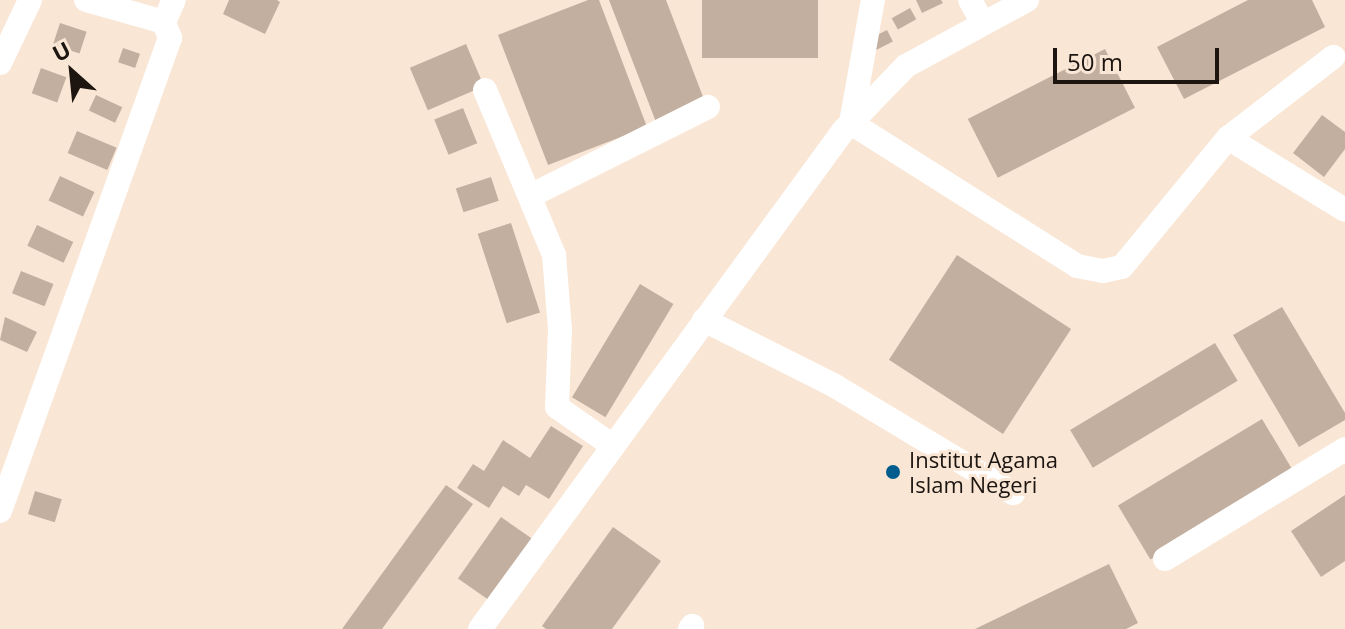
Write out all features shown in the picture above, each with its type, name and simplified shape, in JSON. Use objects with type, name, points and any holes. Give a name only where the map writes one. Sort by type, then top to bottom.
[{"type":"street","points":[[0,63],[30,0]]},
{"type":"street","points":[[0,511],[169,43],[169,11],[86,0]]},
{"type":"street","points":[[851,123],[873,0]]},
{"type":"street","points":[[970,0],[983,23]]},
{"type":"street","points":[[480,629],[851,123],[906,66],[1027,0]]},
{"type":"street","points":[[851,123],[1090,271],[1122,267],[1228,138],[1333,57]]},
{"type":"street","points":[[485,90],[554,255],[560,329],[557,407],[613,446]]},
{"type":"street","points":[[530,196],[708,107]]},
{"type":"street","points":[[1228,138],[1345,210]]},
{"type":"street","points":[[704,320],[835,386],[1013,493]]},
{"type":"street","points":[[1165,559],[1345,449]]},
{"type":"building","points":[[229,0],[280,2],[265,34],[223,14]]},
{"type":"building","points":[[588,0],[599,0],[647,127],[548,165],[498,35]]},
{"type":"building","points":[[609,0],[666,0],[705,102],[656,122]]},
{"type":"building","points":[[702,0],[818,0],[818,58],[702,58]]},
{"type":"building","points":[[916,0],[941,0],[943,3],[922,13]]},
{"type":"building","points":[[1248,0],[1312,0],[1325,27],[1184,99],[1157,47]]},
{"type":"building","points":[[910,8],[916,19],[898,30],[892,18]]},
{"type":"building","points":[[60,23],[87,32],[80,54],[53,45]]},
{"type":"building","points":[[887,30],[893,42],[874,51],[868,40]]},
{"type":"building","points":[[466,44],[484,86],[428,110],[410,68]]},
{"type":"building","points":[[123,48],[140,54],[135,68],[118,62]]},
{"type":"building","points":[[1105,49],[1135,108],[998,178],[968,119]]},
{"type":"building","points":[[41,68],[66,77],[57,103],[32,93]]},
{"type":"building","points":[[96,95],[122,107],[115,123],[89,110]]},
{"type":"building","points":[[463,108],[477,143],[448,155],[434,120]]},
{"type":"building","points":[[1322,115],[1345,132],[1345,149],[1324,177],[1293,153]]},
{"type":"building","points":[[77,131],[117,148],[107,170],[68,153]]},
{"type":"building","points":[[60,176],[94,192],[83,217],[49,200]]},
{"type":"building","points":[[491,177],[499,201],[464,212],[456,188]]},
{"type":"building","points":[[511,223],[540,312],[507,323],[478,234]]},
{"type":"building","points":[[37,225],[73,242],[64,263],[27,246]]},
{"type":"building","points":[[957,255],[1071,329],[1003,434],[889,360]]},
{"type":"building","points":[[21,271],[53,284],[44,306],[12,293]]},
{"type":"building","points":[[640,284],[673,304],[605,417],[572,397]]},
{"type":"building","points":[[1282,307],[1345,413],[1345,420],[1299,447],[1233,335]]},
{"type":"building","points":[[5,317],[37,332],[27,352],[0,340]]},
{"type":"building","points":[[1215,343],[1238,381],[1093,468],[1070,430]]},
{"type":"building","points":[[1262,419],[1294,473],[1150,560],[1118,506]]},
{"type":"building","points":[[551,426],[583,446],[549,499],[526,485],[519,496],[503,486],[489,508],[457,488],[473,464],[484,471],[503,440],[530,458]]},
{"type":"building","points":[[446,485],[473,504],[382,629],[342,629]]},
{"type":"building","points":[[35,491],[62,499],[55,522],[28,514]]},
{"type":"building","points":[[1345,495],[1345,561],[1321,577],[1291,531]]},
{"type":"building","points":[[501,517],[532,539],[489,600],[458,578]]},
{"type":"building","points":[[613,527],[661,561],[612,629],[546,629],[542,626]]},
{"type":"building","points":[[1109,564],[1138,623],[1126,629],[975,629]]},
{"type":"place","name":"Institut Agama Islam Negeri","points":[[893,472]]}]
